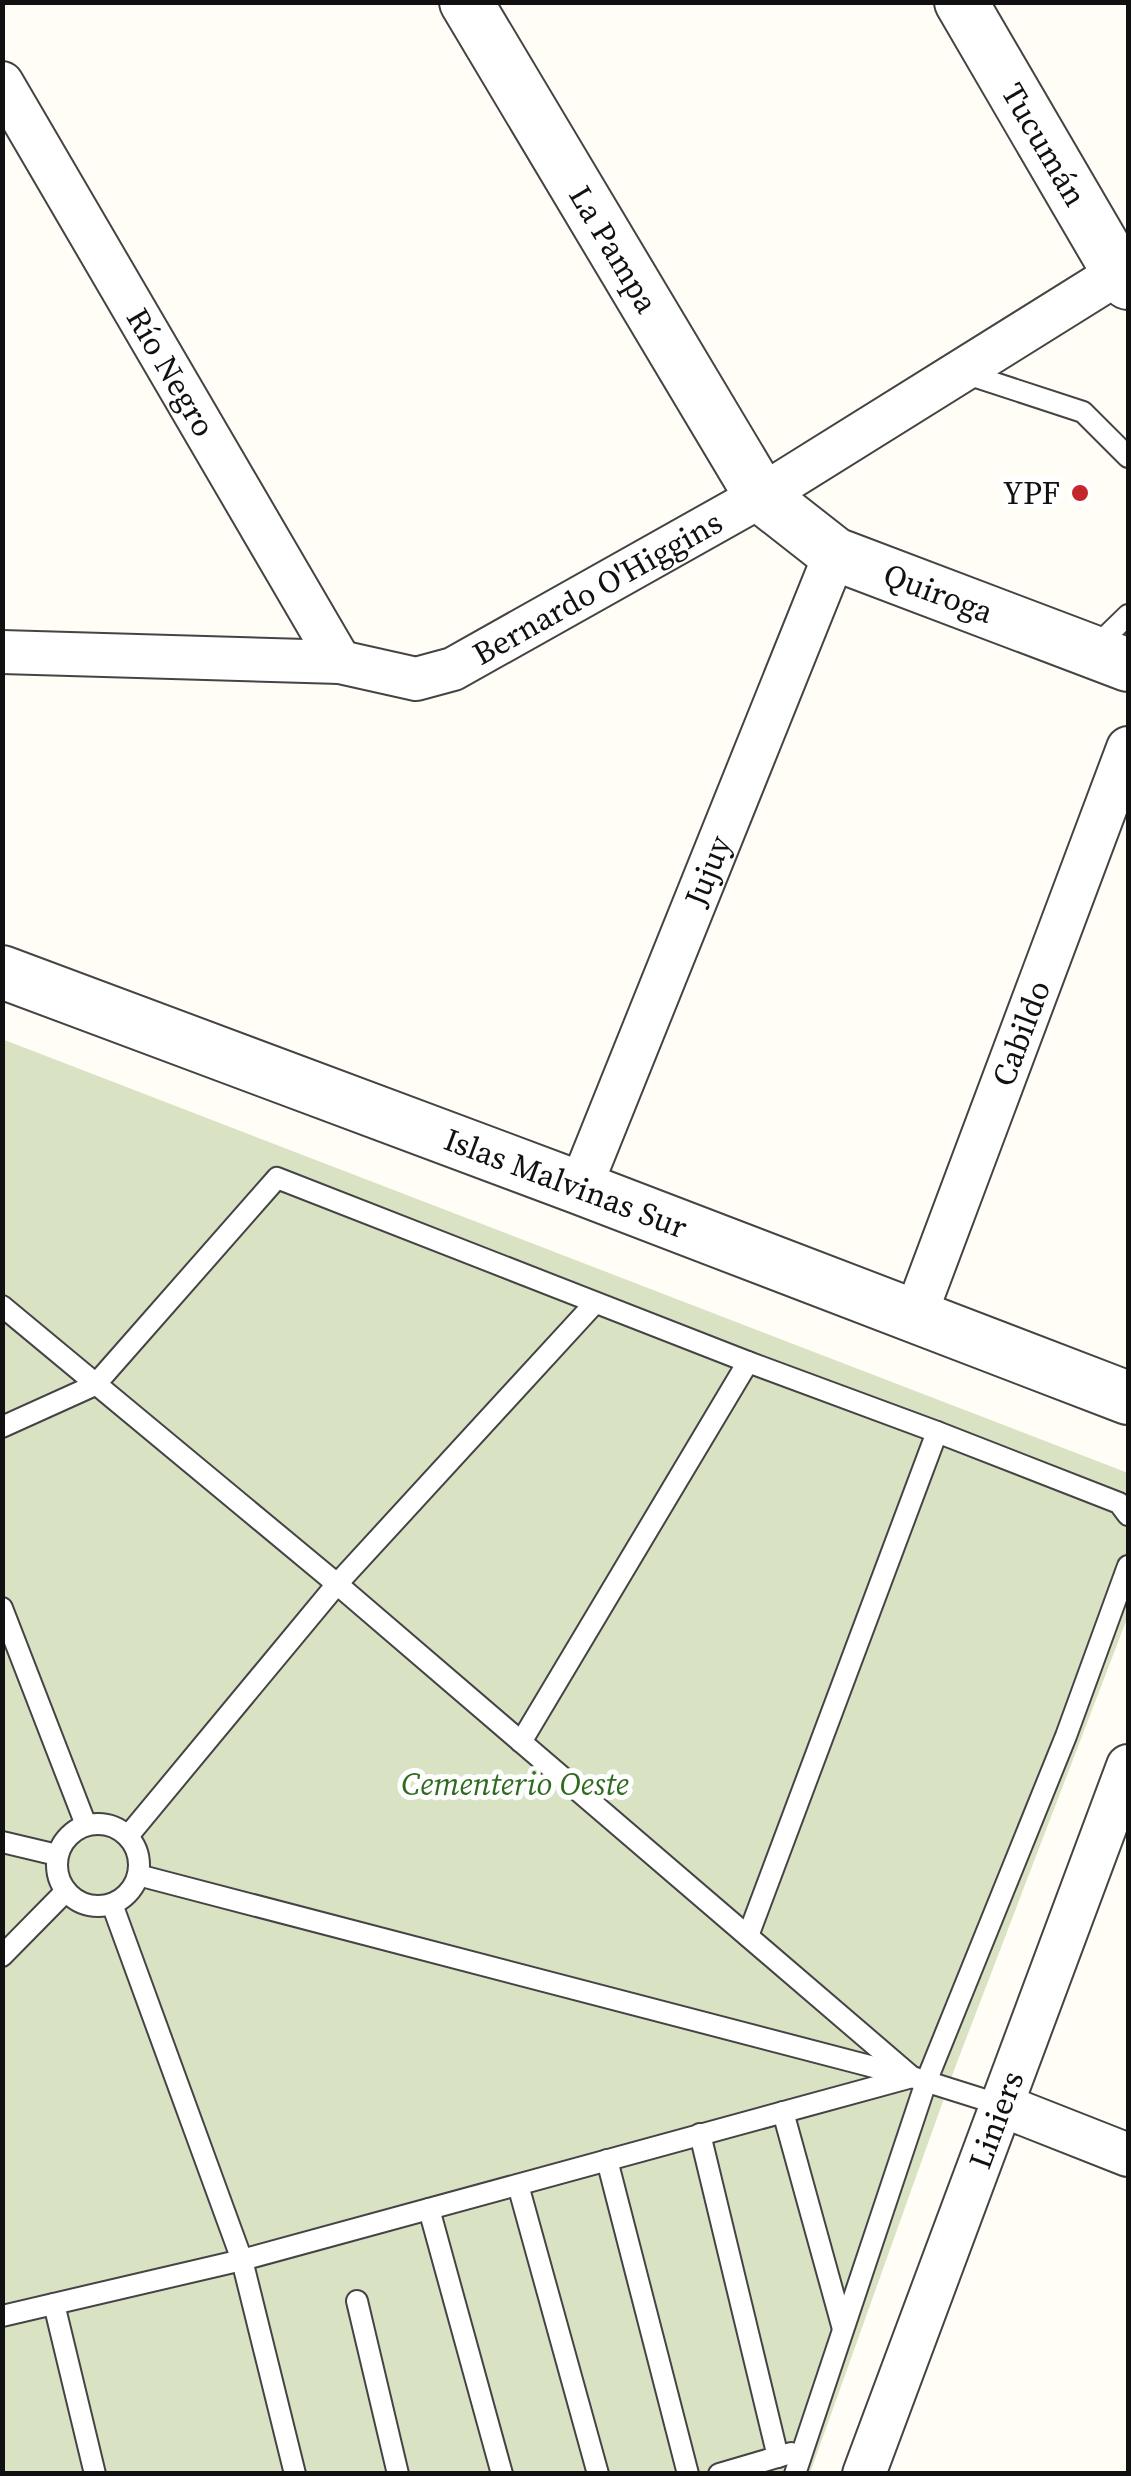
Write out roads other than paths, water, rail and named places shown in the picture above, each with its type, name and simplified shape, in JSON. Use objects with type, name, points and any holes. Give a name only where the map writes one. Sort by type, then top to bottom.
[{"type":"street","name":"La Pampa","points":[[466,2],[761,496]]},
{"type":"street","name":"Tucumán","points":[[961,2],[1125,274]]},
{"type":"street","name":"Río Negro","points":[[2,83],[340,662]]},
{"type":"street","name":"Bernardo O'Higgins","points":[[2,652],[340,662],[416,679],[453,669],[761,496],[1125,274]]},
{"type":"street","name":"Quiroga","points":[[761,496],[835,554],[1110,658]]},
{"type":"street","name":"Jujuy","points":[[580,1188],[835,554]]},
{"type":"street","name":"Cabildo","points":[[916,1316],[1128,748]]},
{"type":"street","name":"Islas Malvinas Sur","points":[[2,972],[1128,1398]]},
{"type":"street","name":"Liniers","points":[[864,2474],[1127,1773]]},
{"type":"street","points":[[1001,2105],[1128,2155]]},
{"type":"lane","points":[[962,373],[1083,412],[1128,457]]},
{"type":"lane","points":[[1110,658],[1128,615]]},
{"type":"lane","points":[[2,1427],[95,1385],[276,1178],[1119,1503],[1128,1515]]},
{"type":"lane","points":[[128,1836],[337,1584],[595,1302]]},
{"type":"lane","points":[[2,1306],[337,1584],[919,2080]]},
{"type":"lane","points":[[522,1742],[748,1362]]},
{"type":"lane","points":[[748,1936],[937,1432]]},
{"type":"lane","points":[[795,2474],[844,2331],[919,2080],[1066,1736],[1128,1566]]},
{"type":"lane","points":[[2,1608],[86,1825]]},
{"type":"lane","points":[[97,1823],[119,1828],[128,1836],[140,1861],[134,1888],[124,1898],[99,1907],[75,1900],[66,1891],[57,1868],[63,1842],[73,1832],[97,1823]]},
{"type":"lane","points":[[2,1842],[58,1855]]},
{"type":"lane","points":[[138,1875],[919,2080],[1001,2105]]},
{"type":"lane","points":[[2,1956],[66,1891]]},
{"type":"lane","points":[[112,1904],[242,2260],[295,2474]]},
{"type":"lane","points":[[2,2316],[242,2260],[700,2134],[919,2080]]},
{"type":"lane","points":[[783,2112],[844,2331]]},
{"type":"lane","points":[[700,2134],[778,2457]]},
{"type":"lane","points":[[607,2160],[688,2474]]},
{"type":"lane","points":[[518,2185],[598,2474]]},
{"type":"lane","points":[[429,2209],[502,2474]]},
{"type":"lane","points":[[357,2301],[398,2474]]},
{"type":"lane","points":[[54,2304],[94,2474]]},
{"type":"lane","points":[[719,2474],[802,2450]]},
{"type":"place","name":"YPF","points":[[1080,493]]},
{"type":"park label","name":"Cementerio Oeste","points":[[515,1784]]}]
